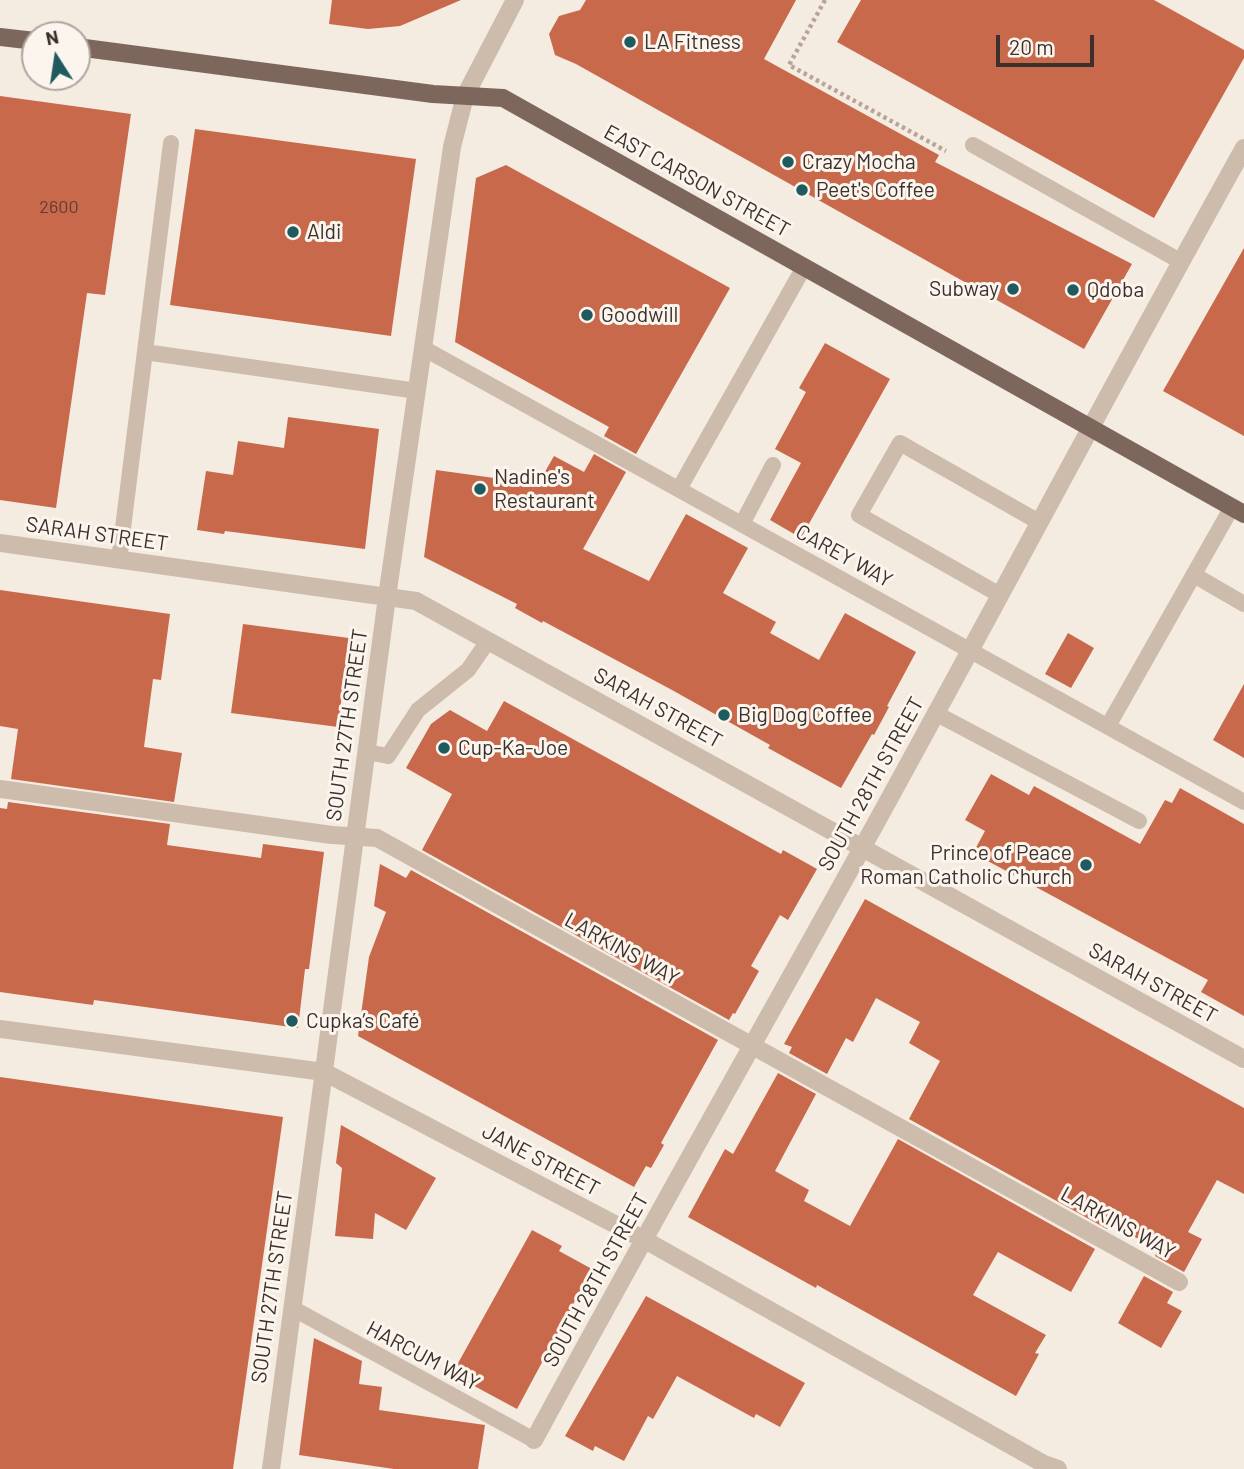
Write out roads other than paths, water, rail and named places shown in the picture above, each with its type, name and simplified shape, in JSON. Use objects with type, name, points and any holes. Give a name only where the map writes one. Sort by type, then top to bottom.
[{"type":"main road","points":[[0,37],[21,39]]},
{"type":"main road","name":"EAST CARSON STREET","points":[[91,49],[433,94],[503,99],[1238,511]]},
{"type":"street","name":"SOUTH 27TH STREET","points":[[271,1469],[387,597],[452,147],[464,96],[515,0]]},
{"type":"street","name":"SOUTH 28TH STREET","points":[[534,1440],[971,650],[1244,148]]},
{"type":"street","name":"SARAH STREET","points":[[0,543],[416,601],[1244,1059]]},
{"type":"street","name":"LARKINS WAY","points":[[0,789],[377,838],[1179,1282]]},
{"type":"street","name":"JANE STREET","points":[[0,1029],[324,1072],[643,1239],[1044,1464],[1058,1469]]},
{"type":"lane","points":[[119,560],[171,143]]},
{"type":"lane","points":[[973,145],[1181,261]]},
{"type":"lane","points":[[679,489],[804,267]]},
{"type":"lane","name":"CAREY WAY","points":[[423,348],[1244,802]]},
{"type":"lane","points":[[145,352],[417,391]]},
{"type":"lane","points":[[1000,595],[859,515],[900,443],[1039,522]]},
{"type":"lane","points":[[742,524],[773,465]]},
{"type":"lane","points":[[1108,726],[1194,575],[1238,511]]},
{"type":"lane","points":[[1194,575],[1244,604]]},
{"type":"lane","points":[[366,752],[388,756],[418,710],[468,670],[488,641]]},
{"type":"lane","points":[[935,713],[1139,821]]},
{"type":"lane","name":"HARCUM WAY","points":[[292,1308],[534,1440]]},
{"type":"place","name":"LA Fitness","points":[[630,42]]},
{"type":"place","name":"Crazy Mocha","points":[[788,162]]},
{"type":"place","name":"Peet's Coffee","points":[[802,190]]},
{"type":"place","name":"Aldi","points":[[293,232]]},
{"type":"place","name":"Subway","points":[[1013,289]]},
{"type":"place","name":"Qdoba","points":[[1073,290]]},
{"type":"place","name":"Goodwill","points":[[587,315]]},
{"type":"place","name":"Nadine's Restaurant","points":[[480,489]]},
{"type":"place","name":"Big Dog Coffee","points":[[724,715]]},
{"type":"place","name":"Cup-Ka-Joe","points":[[444,748]]},
{"type":"place","name":"Prince of Peace Roman Catholic Church","points":[[1086,865]]},
{"type":"place","name":"Cupka’s Café","points":[[292,1021]]}]
